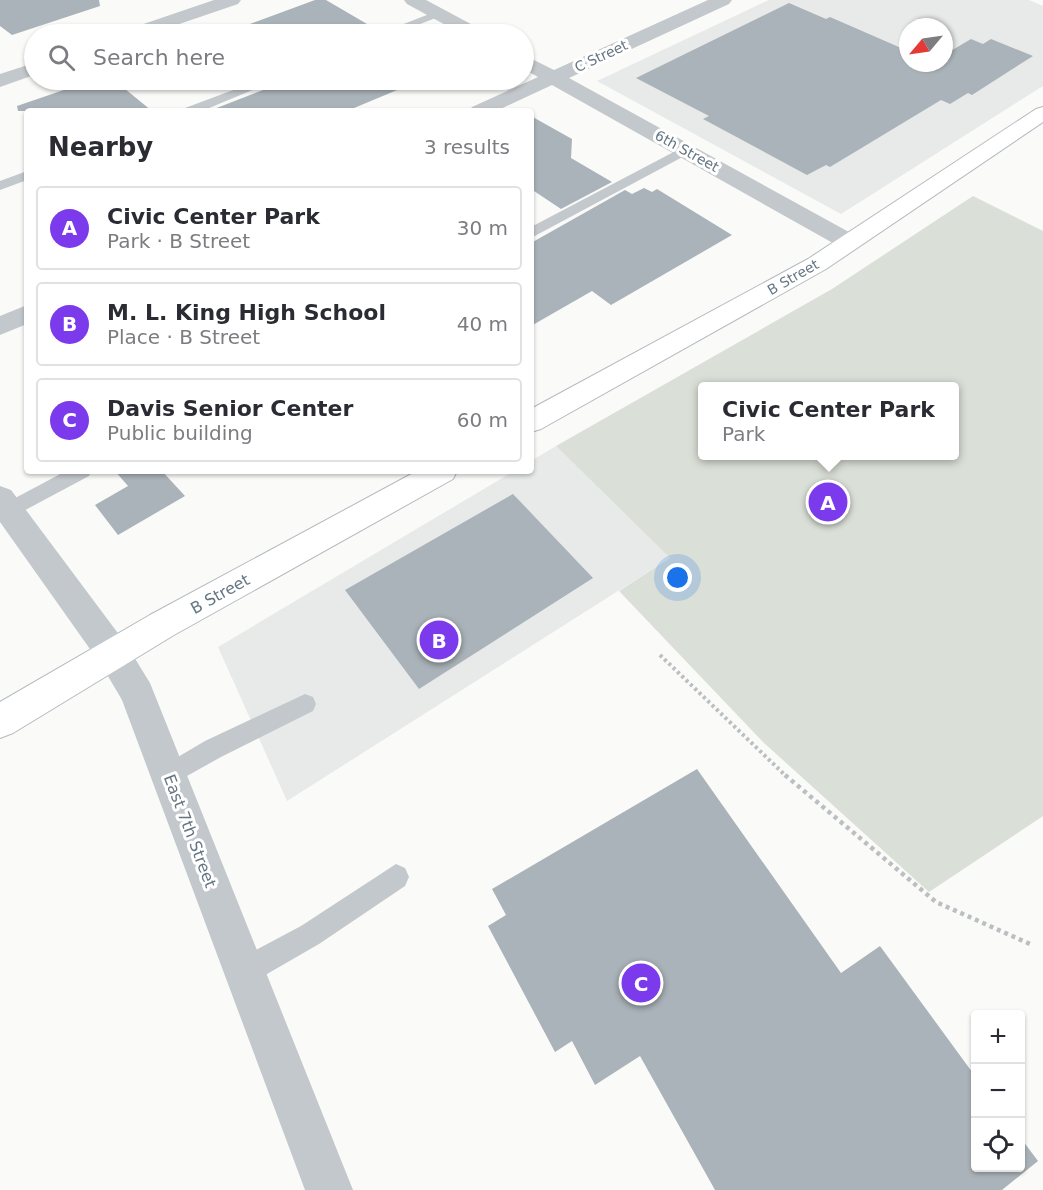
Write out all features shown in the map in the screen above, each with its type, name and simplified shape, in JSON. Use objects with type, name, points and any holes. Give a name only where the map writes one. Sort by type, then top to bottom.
[{"type":"street","points":[[162,24],[232,0]]},
{"type":"street","points":[[413,0],[456,24]]},
{"type":"street","name":"C Street","points":[[534,86],[723,0]]},
{"type":"street","name":"6th Street","points":[[534,67],[849,242]]},
{"type":"street","points":[[0,81],[24,73]]},
{"type":"street","name":"C Street","points":[[486,108],[526,90]]},
{"type":"street","name":"B Street","points":[[534,420],[817,264],[1043,112]]},
{"type":"street","points":[[0,326],[24,315]]},
{"type":"street","name":"B Street","points":[[0,721],[114,656],[162,625],[437,474]]},
{"type":"street","name":"East 7th Street","points":[[4,504],[114,656],[137,694],[329,1190]]},
{"type":"lane","points":[[410,24],[437,14]]},
{"type":"lane","points":[[198,108],[244,90]]},
{"type":"lane","points":[[534,230],[686,150]]},
{"type":"lane","points":[[0,186],[24,176]]},
{"type":"lane","points":[[4,504],[75,474]]},
{"type":"lane","points":[[169,775],[213,749],[306,704]]},
{"type":"lane","points":[[243,972],[310,935],[396,877]]},
{"type":"path","points":[[660,655],[768,761],[936,902],[1030,944]]},
{"type":"shaded area","points":[[769,0],[1029,0],[1043,6],[1043,86],[841,214],[597,81]]},
{"type":"shaded area","points":[[973,196],[1043,231],[1043,816],[929,892],[763,742],[619,591],[670,558],[556,446],[832,289]]},
{"type":"shaded area","points":[[556,446],[670,558],[287,801],[218,647],[509,474],[534,474],[534,459]]},
{"type":"building","points":[[0,0],[99,0],[100,6],[45,24],[24,24],[24,31],[12,35],[0,26]]},
{"type":"building","points":[[315,0],[326,0],[367,24],[250,24]]},
{"type":"building","points":[[789,3],[826,19],[830,17],[899,47],[899,72],[953,72],[953,50],[971,39],[983,44],[991,39],[1033,56],[972,95],[968,93],[950,104],[941,100],[830,167],[826,165],[807,175],[703,119],[709,116],[636,78]]},
{"type":"building","points":[[64,90],[126,90],[148,108],[24,108],[24,111],[18,111],[17,106]]},
{"type":"building","points":[[263,90],[397,90],[354,108],[217,108]]},
{"type":"building","points":[[534,118],[572,139],[571,158],[612,182],[561,209],[534,191]]},
{"type":"building","points":[[644,188],[652,192],[657,189],[732,235],[611,305],[592,291],[534,324],[534,241],[625,190],[632,194]]},
{"type":"building","points":[[118,474],[165,474],[185,496],[118,535],[95,505],[128,486]]},
{"type":"building","points":[[513,494],[593,578],[419,689],[345,590]]},
{"type":"building","points":[[697,769],[841,973],[880,946],[971,1071],[971,1172],[1024,1172],[1002,1190],[715,1190],[640,1056],[595,1085],[572,1041],[555,1052],[488,926],[506,915],[492,889]]},
{"type":"building","points":[[1025,1144],[1038,1161],[1025,1171]]},
{"type":"place","name":"Civic Center Park","points":[[828,502]]},
{"type":"place","name":"M. L. King High School","points":[[439,640]]},
{"type":"place","name":"Davis Senior Center","points":[[641,983]]}]
